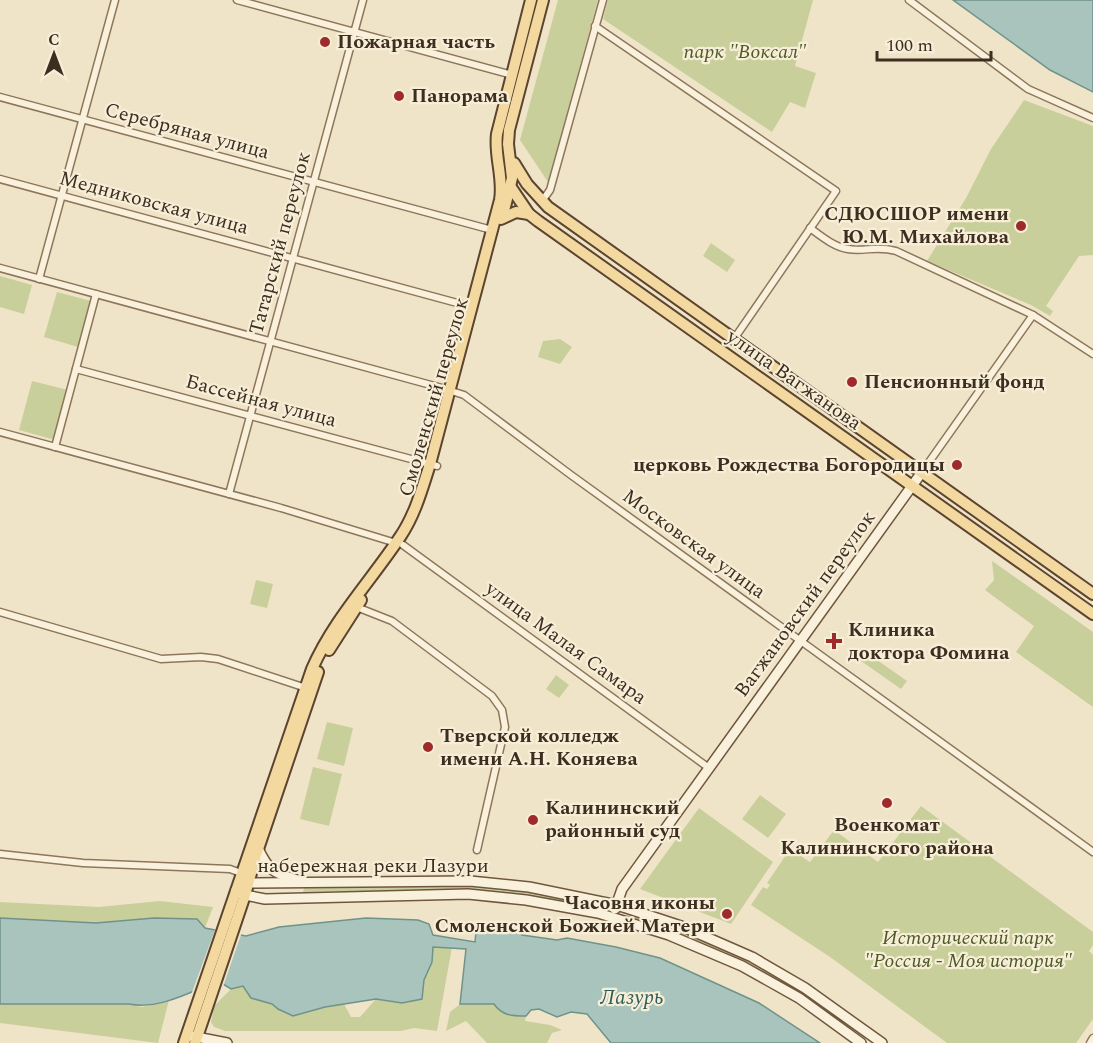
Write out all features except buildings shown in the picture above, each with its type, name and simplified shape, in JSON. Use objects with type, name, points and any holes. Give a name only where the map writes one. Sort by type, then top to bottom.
[{"type":"main road","name":"Смоленский переулок","points":[[190,1040],[234,912],[240,892],[241,873],[325,642],[400,544],[433,465],[496,223],[501,190],[496,155],[497,134],[510,75],[531,0]]},
{"type":"main road","name":"Смоленский переулок","points":[[453,391],[472,307],[496,223],[507,203],[511,188],[513,171],[508,144],[509,130],[543,0]]},
{"type":"main road","name":"улица Вагжанова","points":[[496,155],[501,171],[530,214],[1093,614]]},
{"type":"main road","name":"улица Вагжанова","points":[[510,155],[527,184],[545,204],[1093,594]]},
{"type":"main road","points":[[507,203],[519,200],[545,204]]},
{"type":"main road","points":[[496,223],[516,212],[530,214]]},
{"type":"main road","name":"Вагжановский переулок","points":[[613,917],[622,889],[922,472]]},
{"type":"main road","name":"Смоленский переулок","points":[[240,892],[248,883],[308,689]]},
{"type":"main road","points":[[258,848],[264,862],[271,870],[302,883],[294,891],[302,898]]},
{"type":"main road","points":[[241,873],[248,883]]},
{"type":"main road","name":"набережная реки Лазури","points":[[248,883],[378,880],[470,881],[528,887],[617,905],[688,929],[752,957],[805,988],[882,1043]]},
{"type":"main road","name":"набережная реки Лазури","points":[[240,892],[265,899],[468,894],[526,900],[613,917],[675,937],[742,966],[799,998],[861,1043]]},
{"type":"main road","points":[[190,1040],[227,1043]]},
{"type":"street","points":[[39,279],[116,0]]},
{"type":"street","points":[[237,0],[510,75]]},
{"type":"street","name":"Татарский переулок","points":[[229,494],[363,0]]},
{"type":"street","points":[[545,204],[603,0]]},
{"type":"street","points":[[909,0],[1028,89],[1093,118]]},
{"type":"street","points":[[596,26],[836,191],[734,339]]},
{"type":"street","name":"Серебряная улица","points":[[0,97],[415,210],[496,223]]},
{"type":"street","name":"Медниковская улица","points":[[0,179],[472,307]]},
{"type":"street","points":[[810,228],[842,248],[857,250],[880,247],[896,251],[1033,315],[1093,354]]},
{"type":"street","name":"Московская улица","points":[[0,268],[464,395],[1093,852]]},
{"type":"street","points":[[55,447],[96,294]]},
{"type":"street","name":"Вагжановский переулок","points":[[922,472],[1033,315]]},
{"type":"street","name":"Бассейная улица","points":[[76,369],[433,465]]},
{"type":"street","name":"улица Малая Самара","points":[[0,432],[229,494],[400,544],[709,768]]},
{"type":"street","points":[[353,606],[392,621],[492,696],[501,707],[505,724],[502,743],[477,850]]},
{"type":"street","points":[[0,612],[161,658],[218,659],[308,689]]},
{"type":"street","points":[[0,854],[83,863],[230,869],[241,873]]},
{"type":"street","points":[[1090,1043],[1093,1038]]},
{"type":"green space","points":[[558,0],[598,0],[548,182],[520,140]]},
{"type":"green space","name":"парк \"Воксал\"","points":[[608,0],[813,0],[795,66],[816,73],[805,108],[790,102],[772,132],[603,19]]},
{"type":"green space","name":"СДЮСШОР имени Ю.М. Михайлова","points":[[1024,100],[1093,126],[1093,255],[1079,256],[1046,306],[1053,311],[1050,316],[1031,305],[927,261],[966,198],[991,149]]},
{"type":"green space","points":[[711,243],[735,260],[727,272],[703,256]]},
{"type":"green space","points":[[0,276],[32,285],[24,314],[0,307]]},
{"type":"green space","points":[[57,292],[91,301],[78,347],[44,337]]},
{"type":"green space","points":[[560,339],[572,347],[560,364],[538,357],[543,341]]},
{"type":"green space","points":[[32,381],[68,390],[55,440],[19,430]]},
{"type":"green space","points":[[992,561],[1093,632],[1093,707],[1016,652],[1034,626],[985,590],[994,580]]},
{"type":"green space","points":[[256,580],[273,584],[267,608],[250,604]]},
{"type":"green space","points":[[867,653],[907,681],[901,689],[861,661]]},
{"type":"green space","points":[[556,675],[569,685],[559,698],[546,689]]},
{"type":"green space","points":[[327,722],[353,728],[344,766],[317,759]]},
{"type":"green space","points":[[313,767],[342,774],[329,826],[300,819]]},
{"type":"green space","points":[[760,795],[786,814],[768,838],[742,819]]},
{"type":"green space","name":"Исторический парк \"Россия - Моя история\"","points":[[921,806],[1093,932],[1093,945],[1089,951],[1093,955],[1093,1019],[1076,1043],[947,1043],[830,957],[751,905],[763,887],[767,889],[770,885],[767,883],[790,849],[810,862],[834,830],[878,862]]},
{"type":"green space","points":[[699,808],[773,862],[731,924],[640,889]]},
{"type":"green space","points":[[467,886],[528,892],[599,906],[598,909],[528,896],[467,890],[303,892],[304,888]]},
{"type":"green space","points":[[160,901],[213,907],[205,928],[197,919],[154,918],[96,923],[0,918],[0,902],[99,907]]},
{"type":"green space","points":[[628,913],[707,942],[768,971],[781,980],[780,982],[686,938],[627,917]]},
{"type":"green space","points":[[432,947],[452,947],[437,1031],[414,1028],[401,1031],[225,1031],[214,1027],[211,1022],[214,1006],[231,989],[243,986],[251,998],[272,1004],[278,1009],[344,1004],[351,1017],[360,1017],[376,999],[402,1003],[428,972]]},
{"type":"green space","points":[[169,1000],[158,1043],[0,1023],[0,1004],[129,1004],[142,1007]]},
{"type":"green space","points":[[460,1004],[494,1004],[510,1016],[526,1016],[525,1021],[550,1025],[562,1030],[552,1033],[547,1043],[487,1043],[466,1021],[446,1031],[450,1012]]},
{"type":"water","points":[[953,0],[1093,0],[1093,92],[1050,70]]},
{"type":"water","name":"Лазурь","points":[[0,918],[96,923],[154,918],[197,919],[205,928],[246,936],[279,927],[366,918],[418,920],[429,924],[433,935],[475,942],[476,932],[481,929],[497,924],[508,924],[519,926],[522,935],[557,940],[567,938],[660,958],[759,1003],[820,1043],[611,1043],[587,1014],[571,1012],[557,1017],[539,1009],[531,1010],[526,1016],[517,1016],[504,1013],[494,1004],[460,1004],[466,949],[433,947],[432,962],[424,980],[422,999],[402,1003],[376,999],[325,1007],[293,1016],[272,1004],[251,998],[243,986],[231,989],[218,981],[174,999],[152,1004],[0,1004]]},
{"type":"pier","points":[[216,927],[242,932],[223,987],[218,984],[191,995]]},
{"type":"place","name":"Пожарная часть","points":[[325,42]]},
{"type":"place","name":"Панорама","points":[[399,96]]},
{"type":"place","name":"СДЮСШОР имени Ю.М. Михайлова","points":[[1021,226]]},
{"type":"place","name":"Пенсионный фонд","points":[[852,382]]},
{"type":"place","name":"церковь Рождества Богородицы","points":[[957,465]]},
{"type":"place","name":"Клиника доктора Фомина","points":[[834,641]]},
{"type":"place","name":"Тверской колледж имени А.Н. Коняева","points":[[428,747]]},
{"type":"place","name":"Военкомат Калининского района","points":[[887,803]]},
{"type":"place","name":"Калининский районный суд","points":[[533,820]]},
{"type":"place","name":"Часовня иконы Смоленской Божией Матери","points":[[727,914]]}]
